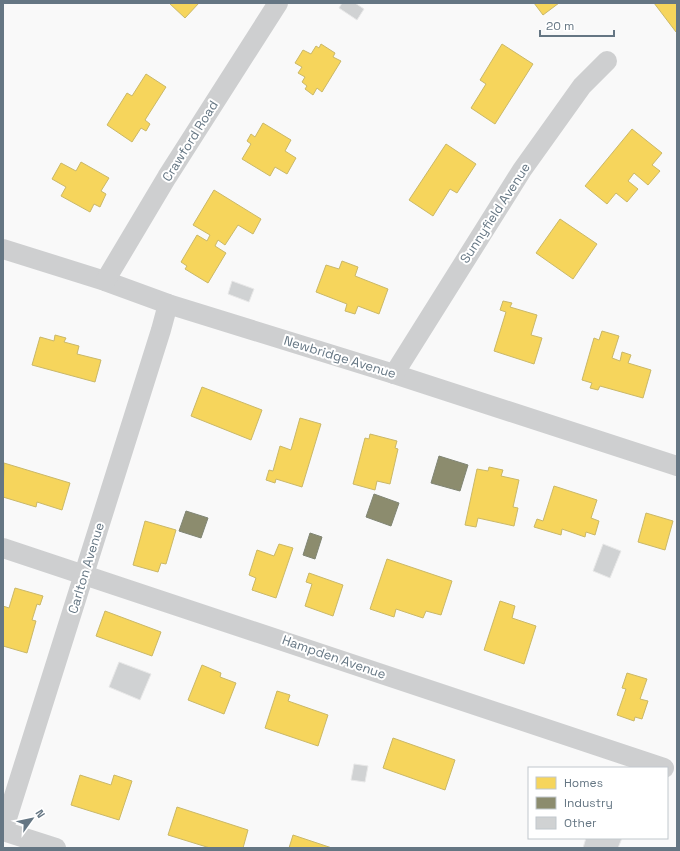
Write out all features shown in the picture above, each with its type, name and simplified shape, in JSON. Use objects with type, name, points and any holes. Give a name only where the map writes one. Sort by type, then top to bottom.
[{"type":"street","name":"Crawford Road","points":[[105,281],[167,177],[278,3]]},
{"type":"street","name":"Sunnyfield Avenue","points":[[394,374],[522,170],[582,86],[607,60]]},
{"type":"street","name":"Newbridge Avenue","points":[[3,249],[105,281],[168,304],[394,374],[677,466]]},
{"type":"street","name":"Carlton Avenue","points":[[3,831],[168,304]]},
{"type":"street","name":"Hampden Avenue","points":[[3,548],[661,767]]},
{"type":"street","points":[[3,831],[56,848]]},
{"type":"building: Homes","points":[[169,3],[199,3],[185,18]]},
{"type":"building: Homes","points":[[534,3],[559,3],[543,15]]},
{"type":"building: Homes","points":[[654,3],[677,3],[677,32],[676,32]]},
{"type":"building: Homes","points":[[321,44],[335,53],[333,57],[341,61],[322,92],[317,88],[313,95],[305,89],[307,86],[302,82],[305,77],[298,73],[302,67],[295,63],[303,50],[311,54],[316,46],[319,48]]},
{"type":"building: Homes","points":[[502,44],[533,64],[495,124],[471,108],[486,84],[480,80]]},
{"type":"building: Homes","points":[[146,74],[166,87],[145,120],[150,124],[146,131],[141,128],[132,142],[107,125],[127,93],[132,96]]},
{"type":"building: Homes","points":[[263,123],[291,140],[285,151],[296,158],[287,174],[275,167],[270,176],[242,159],[251,144],[247,141],[251,134],[255,137]]},
{"type":"building: Homes","points":[[632,129],[662,153],[652,165],[660,171],[648,185],[634,173],[628,181],[638,189],[627,202],[616,193],[607,204],[585,186]]},
{"type":"building: Homes","points":[[446,144],[476,164],[457,193],[450,189],[433,216],[409,200]]},
{"type":"building: Homes","points":[[81,162],[109,178],[101,191],[106,194],[100,207],[94,204],[90,212],[61,196],[66,187],[52,179],[61,163],[76,171]]},
{"type":"building: Homes","points":[[214,190],[261,219],[253,234],[238,225],[225,245],[218,240],[215,246],[226,253],[208,283],[185,269],[187,266],[181,262],[197,235],[207,241],[210,235],[193,225]]},
{"type":"building: Homes","points":[[560,219],[597,244],[573,279],[536,253]]},
{"type":"building: Homes","points":[[342,261],[358,267],[355,276],[388,289],[379,314],[358,306],[355,314],[345,311],[347,304],[316,292],[326,265],[339,269]]},
{"type":"building: Homes","points":[[503,301],[512,303],[510,307],[537,315],[531,335],[542,338],[534,364],[494,351],[506,312],[500,310]]},
{"type":"building: Homes","points":[[602,331],[619,336],[612,358],[620,361],[622,352],[631,355],[628,363],[651,370],[643,398],[600,386],[598,390],[590,388],[592,383],[582,380],[594,338],[599,340]]},
{"type":"building: Homes","points":[[55,335],[66,338],[64,342],[79,346],[77,354],[101,360],[95,382],[32,365],[40,337],[54,341]]},
{"type":"building: Homes","points":[[202,387],[262,410],[251,440],[191,416]]},
{"type":"building: Homes","points":[[300,418],[321,424],[302,487],[276,479],[275,483],[266,480],[269,470],[273,471],[280,446],[291,450]]},
{"type":"building: Homes","points":[[370,434],[397,441],[395,448],[398,449],[390,484],[377,481],[375,490],[353,484],[365,438],[369,439]]},
{"type":"building: Homes","points":[[4,463],[70,483],[62,510],[37,502],[36,507],[3,497]]},
{"type":"building: Homes","points":[[489,467],[503,470],[501,476],[519,480],[513,507],[518,508],[514,526],[478,518],[476,527],[465,525],[477,469],[488,471]]},
{"type":"building: Homes","points":[[554,486],[597,500],[591,518],[599,521],[595,535],[586,532],[585,537],[562,529],[561,535],[534,527],[537,519],[543,521]]},
{"type":"building: Homes","points":[[646,513],[673,521],[665,550],[638,542]]},
{"type":"building: Homes","points":[[145,521],[176,530],[166,564],[161,563],[158,572],[133,565]]},
{"type":"building: Homes","points":[[279,544],[293,548],[276,598],[252,590],[256,578],[249,575],[257,550],[274,556]]},
{"type":"building: Homes","points":[[387,559],[452,581],[441,615],[426,611],[423,618],[396,609],[394,617],[370,609]]},
{"type":"building: Homes","points":[[309,573],[343,585],[333,616],[305,606],[312,584],[306,582]]},
{"type":"building: Homes","points":[[15,588],[43,596],[40,605],[37,604],[32,620],[36,621],[27,653],[3,646],[3,606],[9,608]]},
{"type":"building: Homes","points":[[500,601],[515,606],[512,618],[536,626],[524,664],[484,650]]},
{"type":"building: Homes","points":[[105,611],[161,632],[152,656],[96,636]]},
{"type":"building: Homes","points":[[202,665],[221,673],[220,677],[236,683],[224,714],[188,700]]},
{"type":"building: Homes","points":[[627,673],[647,679],[640,699],[648,701],[642,719],[635,717],[634,721],[617,715],[626,689],[622,688]]},
{"type":"building: Homes","points":[[277,691],[290,695],[288,701],[328,715],[318,746],[265,728]]},
{"type":"building: Homes","points":[[393,738],[455,760],[445,790],[383,768]]},
{"type":"building: Homes","points":[[80,775],[111,785],[114,775],[132,781],[119,820],[71,805]]},
{"type":"building: Homes","points":[[177,807],[248,830],[243,848],[210,848],[168,835]]},
{"type":"building: Homes","points":[[293,835],[332,848],[289,848]]},
{"type":"building: Industry","points":[[439,456],[468,465],[460,491],[431,483]]},
{"type":"building: Industry","points":[[374,494],[399,503],[391,526],[366,517]]},
{"type":"building: Industry","points":[[186,511],[208,518],[201,538],[179,531]]},
{"type":"building: Industry","points":[[310,533],[322,537],[315,559],[303,555]]},
{"type":"building: Other","points":[[342,3],[355,3],[364,9],[357,20],[339,8]]},
{"type":"building: Other","points":[[232,281],[254,289],[249,302],[228,294]]},
{"type":"building: Other","points":[[603,544],[621,551],[610,578],[593,571]]},
{"type":"building: Other","points":[[119,662],[151,674],[140,700],[109,687]]},
{"type":"building: Other","points":[[354,764],[368,766],[365,782],[351,780]]},
{"type":"building: Other","points":[[586,839],[622,839],[618,848],[583,848]]}]
